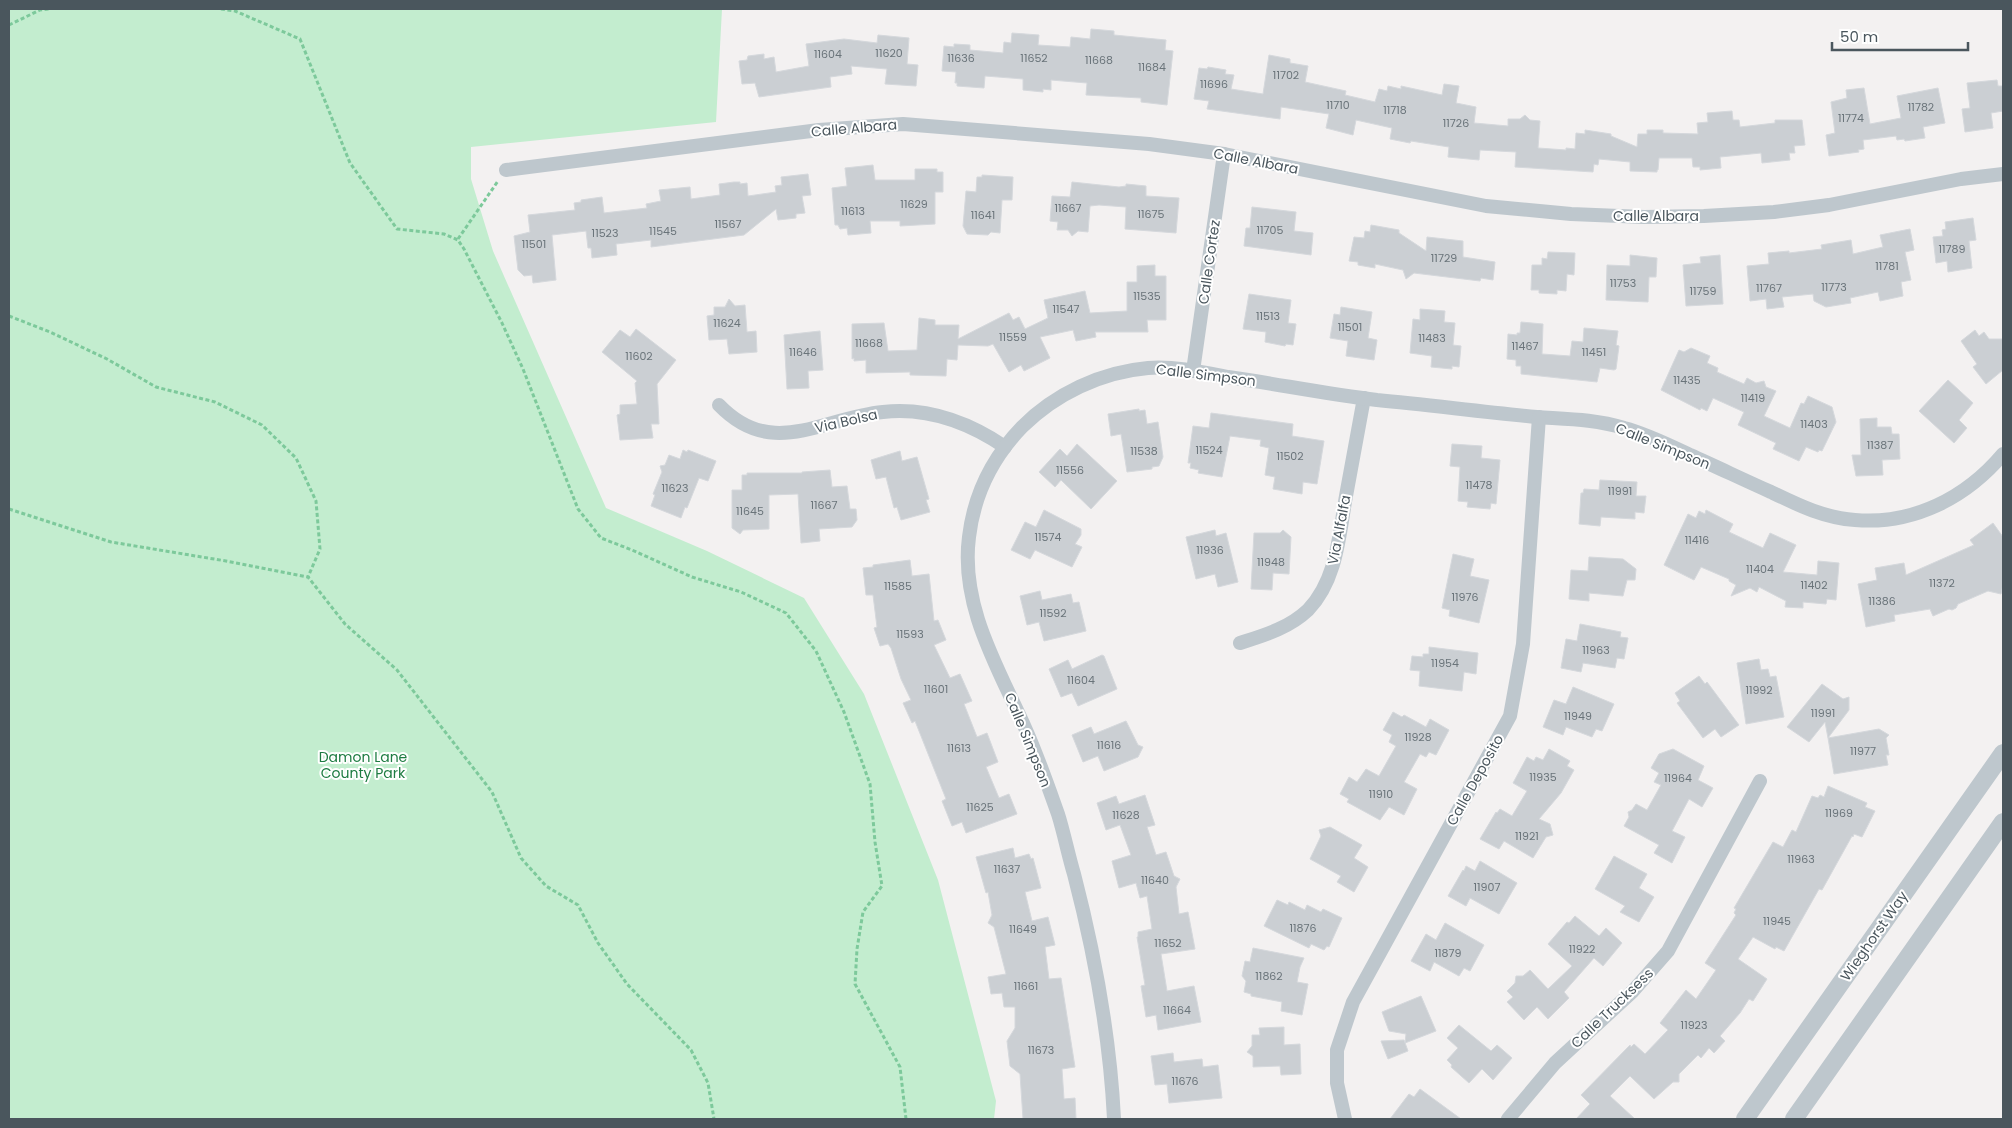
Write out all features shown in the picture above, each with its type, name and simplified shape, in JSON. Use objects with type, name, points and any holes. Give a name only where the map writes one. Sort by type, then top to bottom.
[{"type":"street","name":"Calle Albara","points":[[506,170],[819,130],[903,124],[1149,144],[1224,154],[1486,206],[1571,214],[1704,216],[1792,210],[1844,202],[1961,179],[2003,174]]},
{"type":"street","name":"Calle Cortez","points":[[1193,371],[1224,154]]},
{"type":"street","name":"Calle Simpson","points":[[1114,1119],[1112,1068],[1099,985],[1088,927],[1059,818],[1029,736],[979,625],[969,586],[968,545],[975,505],[982,486],[1004,448],[1035,415],[1072,390],[1091,381],[1112,374],[1153,367],[1193,371],[1364,398],[1539,417],[1591,420],[1626,428],[1664,443],[1814,512],[1855,520],[1892,519],[1911,515],[1946,502],[1978,481],[2003,454]]},
{"type":"street","name":"Via Alfalfa","points":[[1240,643],[1288,625],[1308,609],[1325,586],[1335,560],[1364,398]]},
{"type":"street","name":"Via Bolsa","points":[[719,405],[746,426],[759,431],[785,434],[799,433],[865,415],[902,411],[921,413],[939,416],[974,428],[1004,448]]},
{"type":"street","name":"Calle Deposito","points":[[1345,1119],[1337,1083],[1337,1050],[1353,1002],[1510,716],[1523,644],[1539,417]]},
{"type":"street","name":"Wieghorst Way","points":[[1745,1119],[2003,753]]},
{"type":"street","name":"Calle Trucksess","points":[[1508,1119],[1555,1063],[1633,991],[1668,951],[1760,781]]},
{"type":"street","points":[[1794,1119],[2003,822]]},
{"type":"path","points":[[9,25],[40,10],[49,9]]},
{"type":"path","points":[[221,9],[235,11],[300,39],[350,163],[397,229],[444,234],[458,240],[502,323],[523,369],[578,509],[601,538],[692,577],[740,592],[786,613],[816,651],[844,712],[870,784],[875,842],[882,886],[863,912],[857,949],[855,984],[900,1067],[906,1119]]},
{"type":"path","points":[[458,240],[506,170]]},
{"type":"path","points":[[9,316],[50,332],[108,359],[156,387],[215,402],[262,425],[296,458],[316,501],[320,549],[308,577]]},
{"type":"path","points":[[9,510],[111,542],[308,577],[345,624],[397,670],[492,792],[521,858],[546,886],[578,905],[598,943],[627,984],[691,1050],[708,1083],[714,1119]]},
{"type":"green space","name":"Damon Lane County Park","points":[[9,9],[722,9],[716,122],[471,147],[471,179],[493,251],[606,508],[707,551],[804,598],[864,694],[938,880],[996,1101],[994,1119],[9,1119]]},
{"type":"building","points":[[1091,29],[1114,31],[1114,35],[1166,40],[1165,50],[1173,51],[1167,105],[1141,102],[1141,98],[1086,95],[1087,83],[1051,80],[1051,90],[1043,89],[1043,92],[1023,90],[1023,79],[985,76],[984,88],[957,86],[957,83],[955,83],[956,72],[942,71],[944,46],[954,47],[954,44],[970,45],[970,50],[1003,53],[1004,42],[1011,43],[1012,33],[1039,35],[1038,45],[1070,47],[1071,37],[1090,39]]},
{"type":"building","points":[[878,35],[909,38],[907,64],[918,65],[916,86],[885,84],[887,69],[851,66],[852,74],[830,77],[831,87],[759,97],[755,83],[742,84],[739,61],[747,60],[748,56],[764,54],[764,59],[774,57],[776,72],[809,66],[806,44],[844,39],[877,43]]},
{"type":"building","points":[[1269,55],[1290,59],[1290,63],[1308,66],[1305,82],[1346,91],[1345,95],[1375,102],[1379,89],[1387,91],[1388,86],[1401,89],[1401,86],[1442,95],[1444,84],[1459,86],[1456,103],[1476,107],[1474,123],[1508,126],[1508,119],[1520,119],[1525,115],[1530,120],[1540,121],[1538,148],[1575,149],[1576,133],[1585,134],[1585,130],[1611,134],[1611,136],[1637,147],[1638,134],[1647,134],[1647,130],[1663,130],[1663,133],[1698,134],[1697,123],[1708,122],[1707,113],[1732,111],[1733,120],[1739,120],[1740,127],[1775,123],[1775,120],[1802,120],[1805,145],[1794,146],[1795,153],[1789,153],[1790,160],[1762,163],[1761,153],[1720,157],[1721,168],[1700,170],[1700,167],[1693,167],[1692,158],[1659,158],[1657,172],[1630,171],[1630,162],[1599,159],[1598,165],[1594,164],[1593,172],[1515,167],[1516,152],[1480,150],[1479,160],[1448,157],[1449,147],[1390,139],[1392,128],[1356,120],[1353,135],[1326,128],[1329,114],[1281,107],[1280,119],[1207,109],[1209,101],[1194,99],[1199,68],[1207,69],[1208,67],[1226,70],[1225,74],[1234,75],[1231,89],[1263,94]]},
{"type":"building","points":[[1997,80],[1998,86],[2003,86],[2003,111],[1991,113],[1993,128],[1965,132],[1962,109],[1970,108],[1967,83]]},
{"type":"building","points":[[1864,88],[1870,124],[1901,118],[1897,96],[1938,88],[1945,123],[1923,127],[1925,138],[1905,141],[1904,139],[1897,140],[1896,136],[1863,140],[1864,149],[1858,150],[1859,152],[1829,156],[1826,135],[1835,133],[1831,102],[1847,98],[1846,90]]},
{"type":"building","points":[[873,165],[875,180],[915,180],[915,169],[937,169],[937,172],[943,172],[943,192],[935,192],[935,224],[900,226],[900,221],[870,221],[871,233],[848,235],[847,228],[840,229],[838,225],[835,225],[832,188],[847,186],[845,168]]},
{"type":"building","points":[[808,174],[811,195],[802,196],[805,213],[796,214],[796,218],[778,220],[776,209],[744,235],[651,247],[651,240],[616,244],[617,255],[592,258],[591,248],[588,248],[586,231],[552,235],[556,280],[533,283],[532,275],[524,276],[518,270],[514,236],[530,232],[528,215],[575,210],[574,203],[602,197],[604,213],[647,208],[646,204],[661,201],[659,190],[690,187],[691,199],[720,195],[719,184],[734,182],[740,182],[740,184],[747,183],[748,196],[776,192],[775,186],[782,185],[781,177]]},
{"type":"building","points":[[982,175],[1013,177],[1012,200],[1002,200],[1000,233],[991,232],[988,235],[967,234],[963,226],[966,191],[976,192],[977,177],[982,177]]},
{"type":"building","points":[[1072,182],[1119,187],[1126,186],[1126,184],[1146,186],[1146,196],[1179,198],[1176,233],[1125,229],[1126,207],[1099,205],[1090,206],[1088,232],[1078,231],[1072,236],[1068,230],[1057,230],[1058,222],[1050,221],[1052,196],[1070,197]]},
{"type":"building","points":[[1252,207],[1296,212],[1294,231],[1313,233],[1311,255],[1244,246],[1246,228],[1250,228]]},
{"type":"building","points":[[1973,218],[1976,240],[1969,241],[1972,268],[1948,272],[1947,261],[1936,263],[1933,237],[1943,236],[1942,230],[1946,229],[1945,222]]},
{"type":"building","points":[[1371,225],[1399,230],[1399,233],[1426,251],[1427,237],[1463,241],[1463,257],[1495,262],[1493,280],[1481,278],[1480,281],[1414,273],[1406,279],[1403,270],[1375,264],[1375,268],[1358,265],[1358,262],[1349,261],[1354,237],[1364,238],[1365,231],[1370,232]]},
{"type":"building","points":[[1910,229],[1914,250],[1905,252],[1911,280],[1901,282],[1903,296],[1880,301],[1878,292],[1850,298],[1851,303],[1826,307],[1814,301],[1813,294],[1782,297],[1784,307],[1767,309],[1766,299],[1750,301],[1747,266],[1769,264],[1768,253],[1789,251],[1789,253],[1822,249],[1821,245],[1851,240],[1853,254],[1883,247],[1880,235]]},
{"type":"building","points":[[1548,252],[1575,253],[1574,275],[1567,274],[1566,291],[1557,290],[1557,294],[1539,293],[1539,290],[1531,290],[1532,265],[1542,265],[1542,258],[1547,259]]},
{"type":"building","points":[[1630,255],[1657,258],[1656,277],[1649,277],[1648,302],[1606,300],[1607,265],[1630,266]]},
{"type":"building","points":[[1720,255],[1723,304],[1686,306],[1683,265],[1701,263],[1700,257]]},
{"type":"building","points":[[1155,265],[1155,276],[1166,276],[1166,320],[1147,320],[1148,332],[1095,332],[1096,337],[1076,341],[1073,330],[1040,337],[1050,358],[1024,371],[1021,365],[1009,372],[993,344],[988,346],[958,345],[957,360],[947,359],[946,376],[910,375],[910,372],[866,373],[866,360],[854,361],[854,358],[852,359],[852,324],[884,323],[888,351],[917,350],[919,318],[935,320],[935,325],[959,325],[958,339],[1009,313],[1013,320],[1019,317],[1025,329],[1048,318],[1044,300],[1085,291],[1090,313],[1127,311],[1127,282],[1137,282],[1137,266]]},
{"type":"building","points":[[1249,294],[1291,300],[1288,323],[1296,324],[1293,345],[1286,344],[1285,346],[1265,342],[1266,332],[1243,329]]},
{"type":"building","points":[[729,299],[735,306],[745,305],[747,332],[756,331],[757,352],[729,354],[727,339],[709,340],[707,316],[714,315],[714,307],[725,307]]},
{"type":"building","points":[[1341,307],[1372,312],[1368,338],[1377,340],[1374,360],[1346,356],[1348,341],[1330,338],[1334,314],[1340,315]]},
{"type":"building","points":[[1420,309],[1445,311],[1444,322],[1455,323],[1453,345],[1461,346],[1459,367],[1452,366],[1452,369],[1431,367],[1432,356],[1410,353],[1413,319],[1420,320]]},
{"type":"building","points":[[1521,322],[1543,324],[1542,354],[1570,356],[1572,341],[1583,342],[1584,328],[1618,331],[1616,345],[1619,346],[1616,369],[1600,368],[1597,382],[1521,374],[1521,366],[1516,366],[1516,360],[1507,359],[1508,334],[1517,335],[1517,333],[1520,333]]},
{"type":"building","points":[[636,329],[676,360],[657,384],[659,424],[651,424],[653,438],[620,440],[617,415],[620,414],[620,405],[637,404],[635,383],[637,381],[602,352],[620,330],[630,337]]},
{"type":"building","points":[[1975,330],[1979,336],[1984,332],[1989,339],[2003,339],[2003,370],[1986,384],[1973,367],[1977,364],[1961,341]]},
{"type":"building","points":[[820,331],[823,370],[808,371],[809,388],[787,389],[784,335]]},
{"type":"building","points":[[1691,348],[1710,356],[1707,363],[1718,368],[1717,372],[1744,384],[1747,378],[1756,383],[1764,381],[1766,387],[1776,391],[1764,416],[1790,428],[1801,403],[1804,404],[1808,396],[1832,407],[1836,422],[1822,451],[1819,450],[1818,452],[1806,447],[1799,461],[1773,449],[1776,443],[1738,425],[1744,412],[1713,398],[1707,411],[1701,408],[1700,410],[1661,390],[1679,350],[1684,352]]},
{"type":"building","points":[[1948,380],[1973,403],[1959,420],[1967,428],[1954,443],[1919,411]]},
{"type":"building","points":[[1139,409],[1139,411],[1145,410],[1147,424],[1158,422],[1163,457],[1159,466],[1152,467],[1152,469],[1127,472],[1121,434],[1111,436],[1108,414]]},
{"type":"building","points":[[1211,413],[1293,424],[1292,436],[1324,441],[1317,484],[1303,482],[1302,494],[1273,489],[1275,477],[1265,475],[1269,448],[1260,446],[1261,440],[1230,436],[1222,477],[1198,473],[1199,470],[1190,468],[1191,463],[1188,463],[1193,426],[1209,428]]},
{"type":"building","points":[[1877,418],[1877,427],[1891,427],[1892,434],[1899,434],[1900,459],[1882,460],[1883,475],[1856,476],[1852,455],[1861,455],[1860,419]]},
{"type":"building","points":[[1077,444],[1117,481],[1091,509],[1061,480],[1055,487],[1039,472],[1060,449],[1067,456]]},
{"type":"building","points":[[1452,444],[1482,446],[1481,458],[1500,460],[1496,504],[1491,503],[1490,509],[1467,507],[1468,502],[1458,501],[1460,467],[1450,466]]},
{"type":"building","points":[[683,450],[687,452],[688,450],[716,461],[708,481],[699,478],[681,518],[651,506],[655,495],[653,494],[662,472],[660,466],[665,465],[669,455],[680,459]]},
{"type":"building","points":[[900,451],[902,461],[917,457],[929,499],[926,500],[930,512],[901,520],[897,507],[894,508],[886,477],[876,479],[871,460]]},
{"type":"building","points":[[830,470],[832,487],[847,486],[850,509],[856,509],[857,520],[852,527],[819,529],[820,541],[801,543],[798,494],[769,495],[769,529],[743,530],[740,534],[732,528],[732,490],[742,490],[742,475],[747,475],[747,473],[802,473]]},
{"type":"building","points":[[1600,480],[1637,482],[1636,496],[1646,496],[1644,513],[1635,512],[1635,519],[1601,517],[1600,526],[1579,524],[1581,493],[1583,493],[1584,489],[1599,490]]},
{"type":"building","points":[[1044,510],[1081,529],[1081,535],[1075,544],[1082,547],[1072,567],[1035,550],[1030,559],[1011,550],[1025,522],[1036,527]]},
{"type":"building","points":[[1706,510],[1733,524],[1729,532],[1763,548],[1770,533],[1796,545],[1783,572],[1817,575],[1818,561],[1839,563],[1836,600],[1827,599],[1826,604],[1803,602],[1803,608],[1785,607],[1786,601],[1759,587],[1757,592],[1750,588],[1731,596],[1736,585],[1729,581],[1729,579],[1701,567],[1694,580],[1664,565],[1688,514],[1696,518],[1699,511],[1705,514]]},
{"type":"building","points":[[1993,523],[2003,537],[2003,584],[2001,594],[1988,591],[1958,604],[1952,610],[1949,609],[1933,616],[1930,609],[1894,615],[1895,621],[1866,627],[1858,584],[1877,580],[1875,568],[1904,563],[1906,575],[1974,545],[1970,540]]},
{"type":"building","points":[[1215,530],[1216,536],[1226,533],[1238,582],[1218,587],[1215,574],[1196,579],[1186,537]]},
{"type":"building","points":[[1283,530],[1291,537],[1289,574],[1273,573],[1272,590],[1251,589],[1254,533],[1280,533]]},
{"type":"building","points":[[1453,554],[1474,559],[1470,576],[1489,580],[1479,623],[1449,616],[1450,610],[1442,608]]},
{"type":"building","points":[[1589,557],[1623,559],[1636,569],[1635,580],[1627,580],[1623,596],[1589,593],[1589,601],[1569,599],[1571,570],[1588,571]]},
{"type":"building","points":[[910,560],[912,576],[929,574],[934,621],[938,620],[946,640],[934,645],[950,678],[960,674],[972,701],[964,704],[977,737],[987,733],[998,762],[986,767],[999,798],[1009,794],[1017,814],[966,833],[962,822],[952,826],[942,801],[946,799],[915,721],[912,723],[903,703],[911,700],[901,679],[891,648],[888,644],[880,646],[874,628],[877,627],[873,595],[866,595],[863,568]]},
{"type":"building","points":[[1040,591],[1042,600],[1071,594],[1073,603],[1079,602],[1086,631],[1044,641],[1039,622],[1027,625],[1020,596]]},
{"type":"building","points":[[1580,624],[1621,632],[1620,637],[1628,638],[1624,659],[1617,658],[1615,668],[1583,663],[1581,672],[1561,668],[1566,639],[1577,641]]},
{"type":"building","points":[[1429,647],[1478,653],[1476,674],[1464,672],[1462,691],[1419,686],[1420,671],[1410,670],[1412,656],[1423,657],[1423,654],[1429,654]]},
{"type":"building","points":[[1102,655],[1117,689],[1078,706],[1072,693],[1061,697],[1049,669],[1068,660],[1072,669]]},
{"type":"building","points":[[1759,659],[1761,670],[1768,669],[1770,677],[1776,676],[1784,717],[1746,724],[1737,663]]},
{"type":"building","points":[[1699,676],[1705,684],[1707,682],[1739,725],[1721,737],[1715,729],[1703,738],[1677,703],[1680,701],[1675,693]]},
{"type":"building","points":[[1822,684],[1843,699],[1849,697],[1849,710],[1828,738],[1825,722],[1809,742],[1787,727]]},
{"type":"building","points":[[1573,687],[1614,704],[1602,731],[1596,729],[1592,737],[1566,727],[1563,735],[1543,727],[1554,700],[1566,704]]},
{"type":"building","points":[[1393,712],[1402,717],[1404,715],[1426,727],[1430,719],[1449,730],[1436,755],[1429,752],[1426,757],[1420,754],[1404,782],[1417,789],[1404,815],[1389,807],[1380,820],[1347,802],[1349,799],[1340,794],[1349,777],[1357,782],[1366,769],[1379,776],[1396,746],[1389,742],[1392,735],[1383,730]]},
{"type":"building","points":[[1126,721],[1138,745],[1143,747],[1138,757],[1104,771],[1098,756],[1083,762],[1072,735],[1091,727],[1094,734]]},
{"type":"building","points":[[1879,729],[1889,735],[1886,738],[1889,755],[1886,755],[1888,765],[1834,774],[1828,738]]},
{"type":"building","points":[[1549,749],[1570,761],[1567,766],[1574,770],[1561,793],[1539,819],[1550,824],[1553,835],[1546,837],[1533,858],[1504,841],[1499,849],[1480,839],[1496,812],[1500,809],[1512,816],[1527,791],[1513,783],[1527,757],[1534,761],[1536,757],[1543,760]]},
{"type":"building","points":[[1673,749],[1704,766],[1698,780],[1713,788],[1702,807],[1689,799],[1672,831],[1685,837],[1672,863],[1654,853],[1659,845],[1624,826],[1629,817],[1628,812],[1636,804],[1647,810],[1661,785],[1654,782],[1659,773],[1651,768],[1659,754]]},
{"type":"building","points":[[1828,786],[1867,803],[1865,807],[1875,811],[1862,837],[1854,834],[1852,836],[1822,890],[1819,889],[1784,951],[1776,947],[1775,949],[1753,937],[1738,959],[1767,979],[1753,1001],[1749,999],[1740,1013],[1720,1036],[1725,1041],[1714,1053],[1709,1048],[1701,1058],[1698,1055],[1679,1074],[1679,1082],[1673,1082],[1654,1099],[1630,1076],[1610,1096],[1635,1119],[1576,1119],[1590,1104],[1581,1095],[1630,1045],[1631,1047],[1634,1044],[1645,1054],[1668,1030],[1660,1023],[1686,990],[1696,999],[1716,970],[1705,963],[1736,915],[1734,913],[1736,909],[1734,908],[1773,842],[1783,847],[1792,830],[1796,832],[1812,796],[1818,798],[1820,795],[1824,797]]},
{"type":"building","points":[[1145,795],[1155,825],[1147,827],[1156,855],[1166,852],[1174,876],[1180,879],[1176,887],[1179,914],[1188,912],[1195,949],[1161,954],[1167,991],[1194,986],[1201,1022],[1158,1030],[1156,1015],[1146,1017],[1141,986],[1145,985],[1137,937],[1138,932],[1152,929],[1147,896],[1140,898],[1136,883],[1119,888],[1112,861],[1131,855],[1120,825],[1106,830],[1097,803],[1116,796],[1119,804]]},
{"type":"building","points":[[1330,827],[1362,845],[1354,858],[1368,867],[1354,892],[1337,882],[1341,876],[1310,859],[1321,836],[1319,830]]},
{"type":"building","points":[[1013,848],[1015,858],[1029,854],[1031,859],[1033,858],[1041,888],[1025,892],[1032,921],[1048,917],[1055,945],[1045,947],[1049,979],[1061,978],[1075,1067],[1062,1069],[1064,1099],[1075,1098],[1076,1119],[1023,1119],[1020,1074],[1010,1066],[1007,1041],[1015,1028],[1015,1007],[1004,1007],[1002,993],[991,994],[988,977],[1006,974],[994,927],[988,923],[992,915],[988,892],[986,893],[976,857]]},
{"type":"building","points":[[1614,856],[1647,874],[1639,888],[1654,897],[1639,922],[1620,912],[1625,906],[1595,889]]},
{"type":"building","points":[[1480,861],[1517,883],[1499,914],[1470,898],[1466,906],[1448,896],[1466,866],[1475,871]]},
{"type":"building","points":[[1277,900],[1288,905],[1289,902],[1305,910],[1307,905],[1321,912],[1323,909],[1342,918],[1329,947],[1327,946],[1324,950],[1311,944],[1309,948],[1264,926]]},
{"type":"building","points":[[1575,916],[1599,936],[1606,928],[1622,943],[1603,966],[1594,958],[1564,992],[1569,998],[1548,1019],[1537,1007],[1524,1020],[1507,1002],[1513,997],[1507,991],[1515,983],[1516,976],[1523,976],[1530,970],[1548,989],[1572,966],[1548,944],[1567,922],[1569,923]]},
{"type":"building","points":[[1445,923],[1484,945],[1470,971],[1464,968],[1459,976],[1434,962],[1430,971],[1411,961],[1426,934],[1436,940]]},
{"type":"building","points":[[1253,948],[1304,958],[1297,982],[1308,984],[1302,1015],[1281,1011],[1282,1002],[1251,996],[1251,994],[1244,992],[1246,981],[1242,976],[1245,961],[1250,962]]},
{"type":"building","points":[[1421,996],[1436,1031],[1405,1043],[1406,1034],[1389,1031],[1382,1012]]},
{"type":"building","points":[[1459,1025],[1491,1051],[1497,1045],[1512,1058],[1493,1080],[1482,1069],[1469,1083],[1451,1067],[1452,1065],[1447,1060],[1458,1048],[1447,1038]]},
{"type":"building","points":[[1284,1027],[1284,1045],[1300,1044],[1301,1074],[1281,1075],[1280,1066],[1253,1067],[1253,1056],[1247,1052],[1252,1046],[1252,1035],[1260,1035],[1259,1028]]},
{"type":"building","points":[[1404,1040],[1408,1051],[1388,1059],[1381,1041]]},
{"type":"building","points":[[1173,1053],[1174,1062],[1202,1059],[1203,1067],[1218,1065],[1222,1098],[1169,1103],[1167,1084],[1155,1085],[1151,1056]]},
{"type":"building","points":[[1420,1089],[1461,1119],[1390,1119],[1409,1094],[1414,1097]]}]
